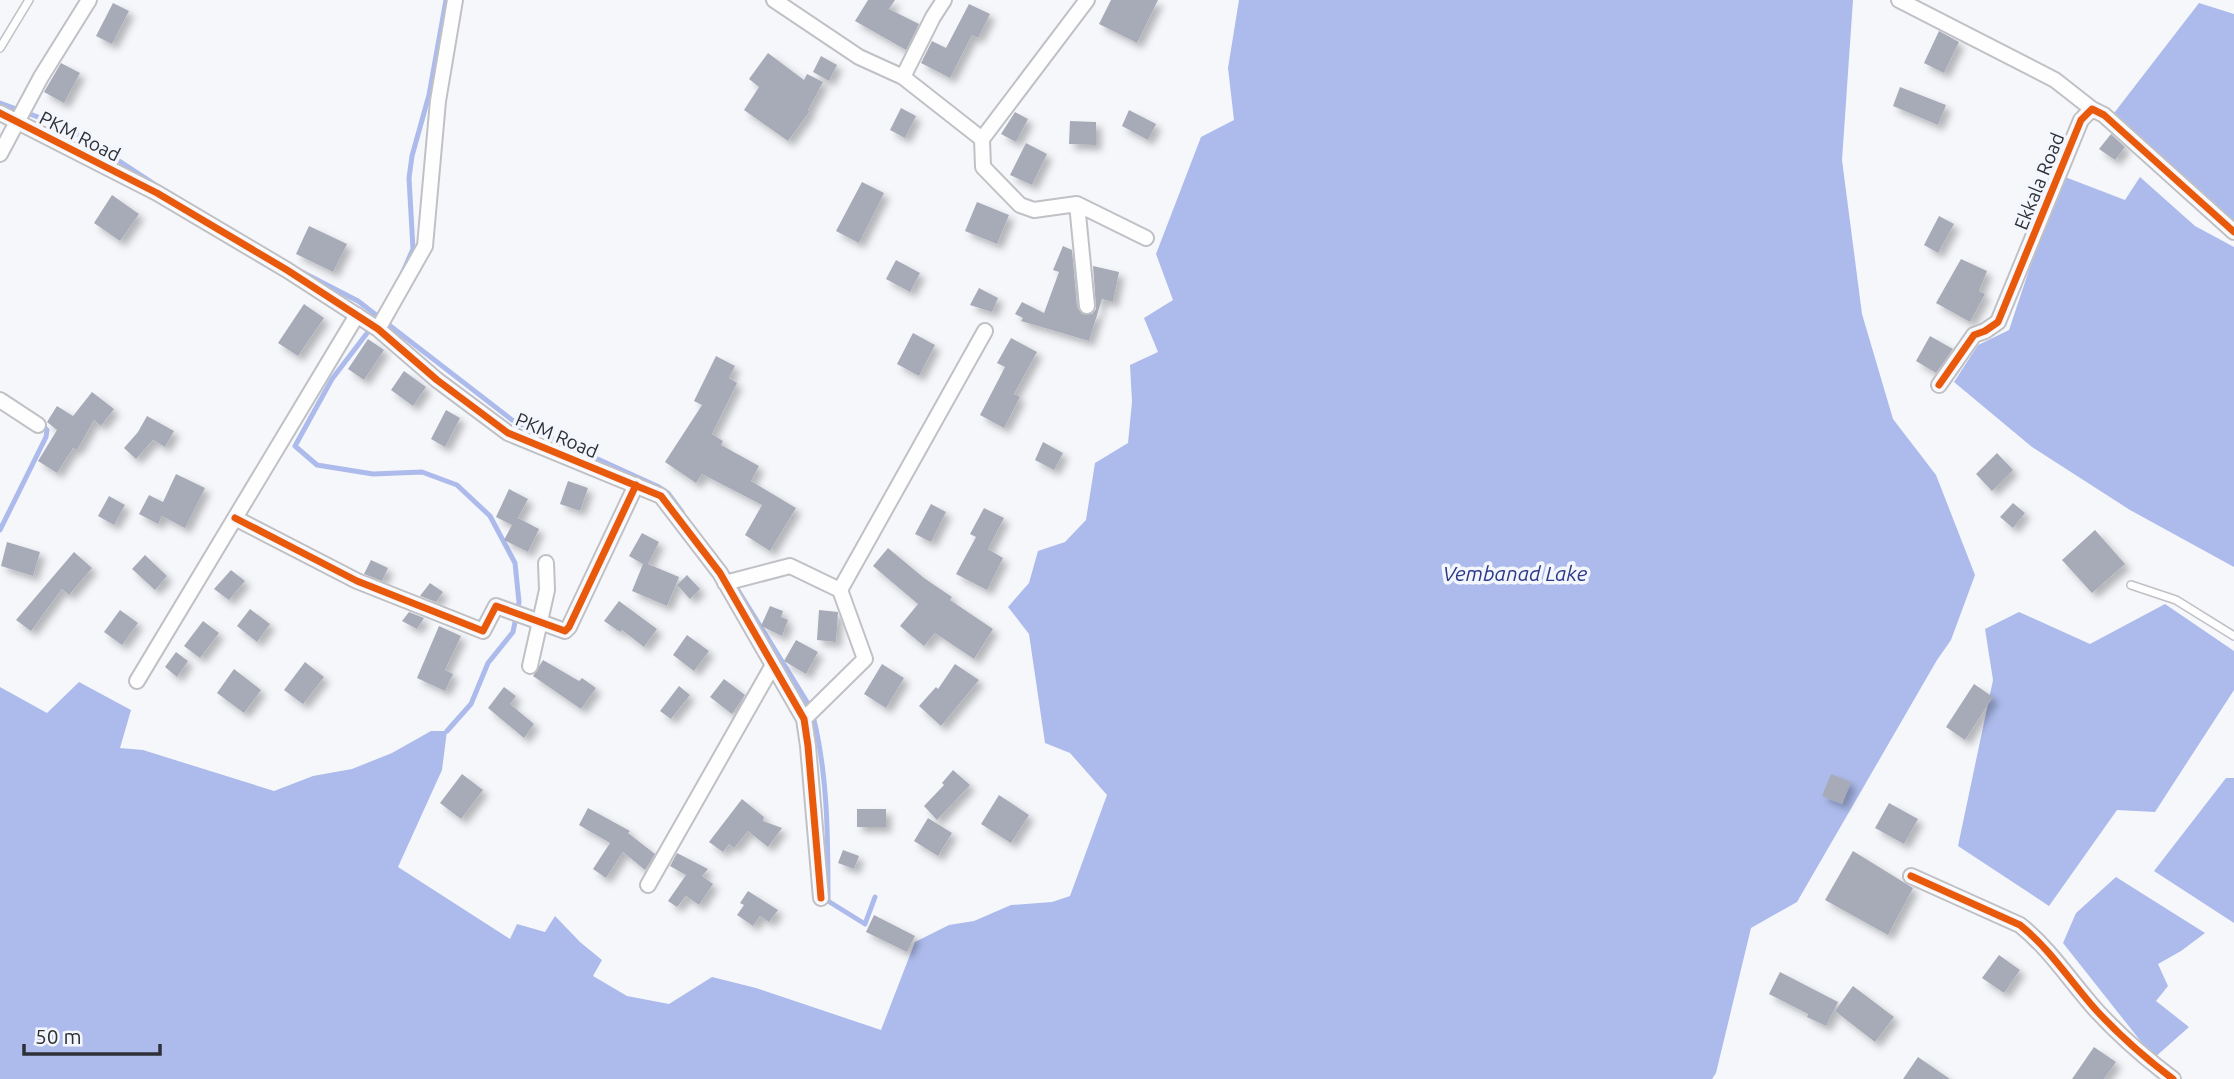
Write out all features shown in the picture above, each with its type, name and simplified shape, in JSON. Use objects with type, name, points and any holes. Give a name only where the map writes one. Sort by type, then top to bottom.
[{"type":"street","points":[[0,153],[41,78],[89,0]]},
{"type":"street","points":[[378,329],[425,246],[438,101],[455,0]]},
{"type":"street","points":[[774,0],[859,57],[903,77],[982,139]]},
{"type":"street","points":[[903,77],[944,0]]},
{"type":"street","points":[[1087,0],[982,139],[983,167],[1020,205],[1034,210],[1077,204],[1146,238]]},
{"type":"street","points":[[1899,0],[2054,80],[2104,115],[2234,232]]},
{"type":"street","name":"Ekkala Road","points":[[1939,385],[1975,335],[1998,321],[2081,120],[2092,109]]},
{"type":"street","name":"PKM Road","points":[[0,113],[157,193],[287,270],[378,329],[437,380],[508,433],[636,485],[668,501],[726,583],[804,719],[821,898]]},
{"type":"street","points":[[1077,204],[1087,306]]},
{"type":"street","points":[[137,681],[358,316]]},
{"type":"street","points":[[840,590],[985,331]]},
{"type":"street","points":[[0,400],[38,425]]},
{"type":"street","points":[[235,519],[357,581],[483,632],[496,606],[565,631],[636,485]]},
{"type":"street","points":[[530,666],[547,590],[546,563]]},
{"type":"street","points":[[726,583],[790,566],[840,590],[864,659],[804,719]]},
{"type":"street","points":[[648,886],[773,665]]},
{"type":"street","points":[[1911,876],[2021,925],[2036,937],[2133,1049],[2174,1079]]},
{"type":"lane","points":[[0,48],[29,0]]},
{"type":"lane","points":[[2131,585],[2176,600],[2234,636]]},
{"type":"water","name":"Vembanad Lake","points":[[1239,0],[1853,0],[1842,160],[1862,314],[1893,419],[1936,475],[1975,575],[1951,640],[1797,902],[1751,928],[1716,1073],[1712,1079],[0,1079],[0,687],[47,713],[79,682],[131,710],[120,748],[143,750],[274,791],[313,776],[352,769],[392,753],[431,731],[447,731],[442,770],[398,867],[510,939],[517,924],[545,932],[555,916],[602,960],[593,976],[627,996],[669,1004],[712,977],[756,988],[881,1030],[915,942],[949,925],[974,921],[1011,905],[1052,902],[1070,896],[1107,795],[1070,753],[1045,743],[1029,634],[1008,607],[1029,583],[1038,551],[1065,542],[1086,520],[1095,463],[1128,443],[1132,402],[1130,365],[1158,352],[1144,318],[1173,300],[1156,254],[1201,137],[1234,120],[1228,68]]},
{"type":"water","points":[[2199,3],[2234,14],[2234,225],[2111,117]]},
{"type":"water","points":[[2065,177],[2125,200],[2140,177],[2195,226],[2234,247],[2234,567],[2130,510],[2032,447],[1954,382],[1978,345],[2009,330],[2036,249]]},
{"type":"water","points":[[2165,604],[2234,651],[2234,690],[2155,812],[2117,810],[2049,906],[1958,846],[1993,680],[1985,629],[2019,612],[2090,644]]},
{"type":"water","points":[[2226,778],[2234,778],[2234,923],[2154,871]]},
{"type":"water","points":[[2116,877],[2205,933],[2158,964],[2168,986],[2156,1001],[2189,1027],[2154,1058],[2063,943],[2076,913]]},
{"type":"building","points":[[868,0],[895,0],[889,9],[919,24],[906,50],[855,21]]},
{"type":"building","points":[[1111,0],[1158,0],[1137,43],[1099,24]]},
{"type":"building","points":[[113,3],[129,11],[112,44],[96,36]]},
{"type":"building","points":[[969,4],[990,14],[978,38],[972,35],[950,78],[921,63],[932,41],[946,48]]},
{"type":"building","points":[[1939,31],[1959,42],[1944,73],[1924,63]]},
{"type":"building","points":[[768,53],[804,80],[807,74],[823,82],[808,110],[810,111],[788,141],[744,110],[759,87],[749,79]]},
{"type":"building","points":[[821,56],[837,65],[829,81],[813,72]]},
{"type":"building","points":[[61,63],[80,73],[64,103],[44,92]]},
{"type":"building","points":[[1900,87],[1946,105],[1938,125],[1893,106]]},
{"type":"building","points":[[901,108],[916,116],[905,138],[890,130]]},
{"type":"building","points":[[1129,110],[1156,124],[1148,140],[1122,126]]},
{"type":"building","points":[[1015,112],[1028,119],[1016,142],[1001,134]]},
{"type":"building","points":[[1070,121],[1096,122],[1096,145],[1069,144]]},
{"type":"building","points":[[2111,134],[2125,147],[2115,160],[2099,149]]},
{"type":"building","points":[[1026,143],[1047,154],[1032,185],[1010,175]]},
{"type":"building","points":[[862,182],[884,193],[859,243],[836,231]]},
{"type":"building","points":[[112,195],[139,214],[120,241],[94,223]]},
{"type":"building","points":[[977,202],[1009,215],[997,244],[965,231]]},
{"type":"building","points":[[1939,216],[1954,224],[1938,253],[1924,245]]},
{"type":"building","points":[[309,226],[347,244],[333,272],[296,254]]},
{"type":"building","points":[[1063,246],[1072,250],[1077,307],[1082,314],[1092,314],[1096,309],[1093,266],[1119,272],[1113,302],[1102,299],[1089,341],[1021,321],[1023,318],[1015,314],[1022,302],[1044,313],[1059,272],[1053,270]]},
{"type":"building","points":[[1961,259],[1987,271],[1979,291],[1985,294],[1970,322],[1936,303]]},
{"type":"building","points":[[896,260],[920,273],[910,292],[886,279]]},
{"type":"building","points":[[979,288],[998,298],[992,312],[970,305]]},
{"type":"building","points":[[304,304],[324,318],[298,356],[278,343]]},
{"type":"building","points":[[913,333],[935,345],[919,376],[897,364]]},
{"type":"building","points":[[1930,336],[1953,349],[1936,373],[1916,361]]},
{"type":"building","points":[[1011,338],[1037,352],[1014,394],[1020,397],[1004,428],[980,415],[1005,367],[997,363]]},
{"type":"building","points":[[368,339],[384,350],[364,380],[348,369]]},
{"type":"building","points":[[716,356],[735,366],[729,378],[737,383],[712,434],[723,441],[721,445],[759,466],[751,481],[796,508],[770,551],[745,535],[762,505],[702,474],[696,483],[665,462],[702,405],[694,401]]},
{"type":"building","points":[[404,371],[426,387],[413,406],[391,390]]},
{"type":"building","points":[[92,392],[114,409],[101,426],[94,420],[77,450],[73,448],[57,473],[38,461],[57,430],[47,422],[57,406],[73,416]]},
{"type":"building","points":[[446,410],[460,418],[445,447],[431,439]]},
{"type":"building","points":[[147,416],[174,431],[165,447],[153,440],[136,459],[124,448]]},
{"type":"building","points":[[1043,442],[1063,453],[1054,470],[1035,460]]},
{"type":"building","points":[[1997,453],[2013,470],[1992,491],[1976,474]]},
{"type":"building","points":[[176,474],[205,488],[185,528],[162,516],[158,524],[139,514],[149,495],[163,502]]},
{"type":"building","points":[[568,481],[588,488],[580,511],[560,504]]},
{"type":"building","points":[[509,489],[528,499],[518,518],[539,529],[528,552],[504,540],[512,525],[496,517]]},
{"type":"building","points":[[109,496],[125,505],[114,525],[98,516]]},
{"type":"building","points":[[2013,503],[2025,513],[2013,528],[2000,517]]},
{"type":"building","points":[[931,504],[946,512],[931,542],[915,534]]},
{"type":"building","points":[[984,508],[1004,518],[988,549],[1003,558],[987,590],[956,574],[976,537],[970,534]]},
{"type":"building","points":[[2095,530],[2125,564],[2092,593],[2062,560]]},
{"type":"building","points":[[642,533],[659,542],[648,564],[679,577],[667,606],[632,591],[643,564],[629,556]]},
{"type":"building","points":[[7,542],[40,552],[33,576],[1,566]]},
{"type":"building","points":[[888,548],[952,597],[950,600],[993,629],[974,659],[935,633],[924,646],[900,626],[918,604],[873,566]]},
{"type":"building","points":[[74,552],[92,568],[69,595],[62,589],[31,631],[16,620]]},
{"type":"building","points":[[145,555],[167,576],[155,590],[132,569]]},
{"type":"building","points":[[371,560],[388,568],[382,581],[364,574]]},
{"type":"building","points":[[231,570],[245,581],[229,600],[214,589]]},
{"type":"building","points":[[687,575],[700,589],[690,599],[677,585]]},
{"type":"building","points":[[430,583],[443,592],[436,602],[420,596]]},
{"type":"building","points":[[619,601],[657,629],[644,647],[622,630],[620,632],[604,621]]},
{"type":"building","points":[[770,606],[783,611],[781,617],[788,620],[782,636],[761,626]]},
{"type":"building","points":[[250,609],[270,624],[257,642],[237,626]]},
{"type":"building","points":[[120,610],[138,623],[122,645],[104,632]]},
{"type":"building","points":[[819,610],[838,612],[836,642],[817,640]]},
{"type":"building","points":[[409,612],[424,618],[417,629],[402,621]]},
{"type":"building","points":[[203,621],[219,633],[200,658],[184,646]]},
{"type":"building","points":[[439,626],[461,636],[445,670],[453,674],[445,691],[417,678]]},
{"type":"building","points":[[687,635],[709,651],[694,671],[673,655]]},
{"type":"building","points":[[796,640],[818,652],[806,674],[784,661]]},
{"type":"building","points":[[176,652],[188,661],[177,677],[165,667]]},
{"type":"building","points":[[543,660],[579,681],[582,678],[596,688],[581,709],[533,676]]},
{"type":"building","points":[[305,662],[324,677],[303,704],[284,690]]},
{"type":"building","points":[[882,664],[904,678],[886,708],[864,694]]},
{"type":"building","points":[[955,664],[979,680],[941,726],[919,706],[936,687],[938,689]]},
{"type":"building","points":[[234,669],[261,690],[244,713],[217,693]]},
{"type":"building","points":[[724,679],[745,695],[732,714],[710,697]]},
{"type":"building","points":[[1974,684],[1993,697],[1965,740],[1946,727]]},
{"type":"building","points":[[679,686],[690,695],[671,719],[660,711]]},
{"type":"building","points":[[504,687],[516,696],[510,704],[534,724],[524,738],[488,708]]},
{"type":"building","points":[[953,770],[970,785],[937,820],[924,806],[944,785],[942,783]]},
{"type":"building","points":[[462,774],[483,790],[461,819],[440,803]]},
{"type":"building","points":[[1831,774],[1851,782],[1842,804],[1822,796]]},
{"type":"building","points":[[999,795],[1029,815],[1011,843],[981,824]]},
{"type":"building","points":[[742,799],[764,817],[763,821],[782,828],[768,847],[748,831],[734,848],[729,844],[723,852],[709,842]]},
{"type":"building","points":[[1889,803],[1918,819],[1904,844],[1875,828]]},
{"type":"building","points":[[588,808],[630,831],[628,833],[655,854],[645,870],[623,852],[606,878],[593,869],[610,843],[579,825]]},
{"type":"building","points":[[857,809],[886,809],[886,827],[857,827]]},
{"type":"building","points":[[928,818],[952,833],[938,856],[914,841]]},
{"type":"building","points":[[843,850],[859,856],[854,869],[838,863]]},
{"type":"building","points":[[1853,851],[1913,888],[1888,935],[1825,900]]},
{"type":"building","points":[[677,853],[708,869],[702,876],[713,884],[699,905],[686,896],[677,907],[668,901],[686,875],[670,866]]},
{"type":"building","points":[[748,891],[778,910],[769,922],[760,916],[753,926],[737,915],[744,905],[740,903]]},
{"type":"building","points":[[874,915],[915,936],[907,952],[866,932]]},
{"type":"building","points":[[1999,955],[2020,970],[2004,993],[1982,978]]},
{"type":"building","points":[[1780,972],[1838,1002],[1826,1026],[1769,994]]},
{"type":"building","points":[[1853,986],[1894,1017],[1875,1042],[1835,1011]]},
{"type":"building","points":[[2094,1047],[2116,1062],[2104,1079],[2072,1079]]},
{"type":"building","points":[[1918,1057],[1950,1079],[1903,1079]]},
{"type":"waterway","points":[[402,274],[413,249],[409,178],[412,156],[429,95],[446,0]]},
{"type":"waterway","points":[[0,103],[57,124],[87,140],[159,187]]},
{"type":"waterway","points":[[300,271],[358,301],[512,420],[659,487],[668,493],[682,512]]},
{"type":"waterway","points":[[371,328],[332,379],[295,446],[317,465],[373,474],[422,472],[457,485],[490,516],[515,563],[519,602],[513,632],[488,663],[471,704],[447,731]]},
{"type":"waterway","points":[[0,530],[46,437],[47,430],[40,423]]},
{"type":"waterway","points":[[733,582],[812,710]]},
{"type":"waterway","points":[[814,720],[825,787],[828,901],[865,924],[875,897]]},
{"type":"cycle path","points":[[1939,385],[1974,335],[1998,322],[2081,120],[2092,109],[2104,115],[2234,232]]},
{"type":"cycle path","points":[[0,113],[157,193],[287,270],[378,329],[437,380],[508,433],[661,496],[720,573],[804,719],[821,898]]},
{"type":"cycle path","points":[[235,518],[357,581],[483,631],[496,606],[565,631],[636,485]]},
{"type":"cycle path","points":[[1911,876],[2020,925],[2051,955],[2114,1029],[2173,1079]]}]
